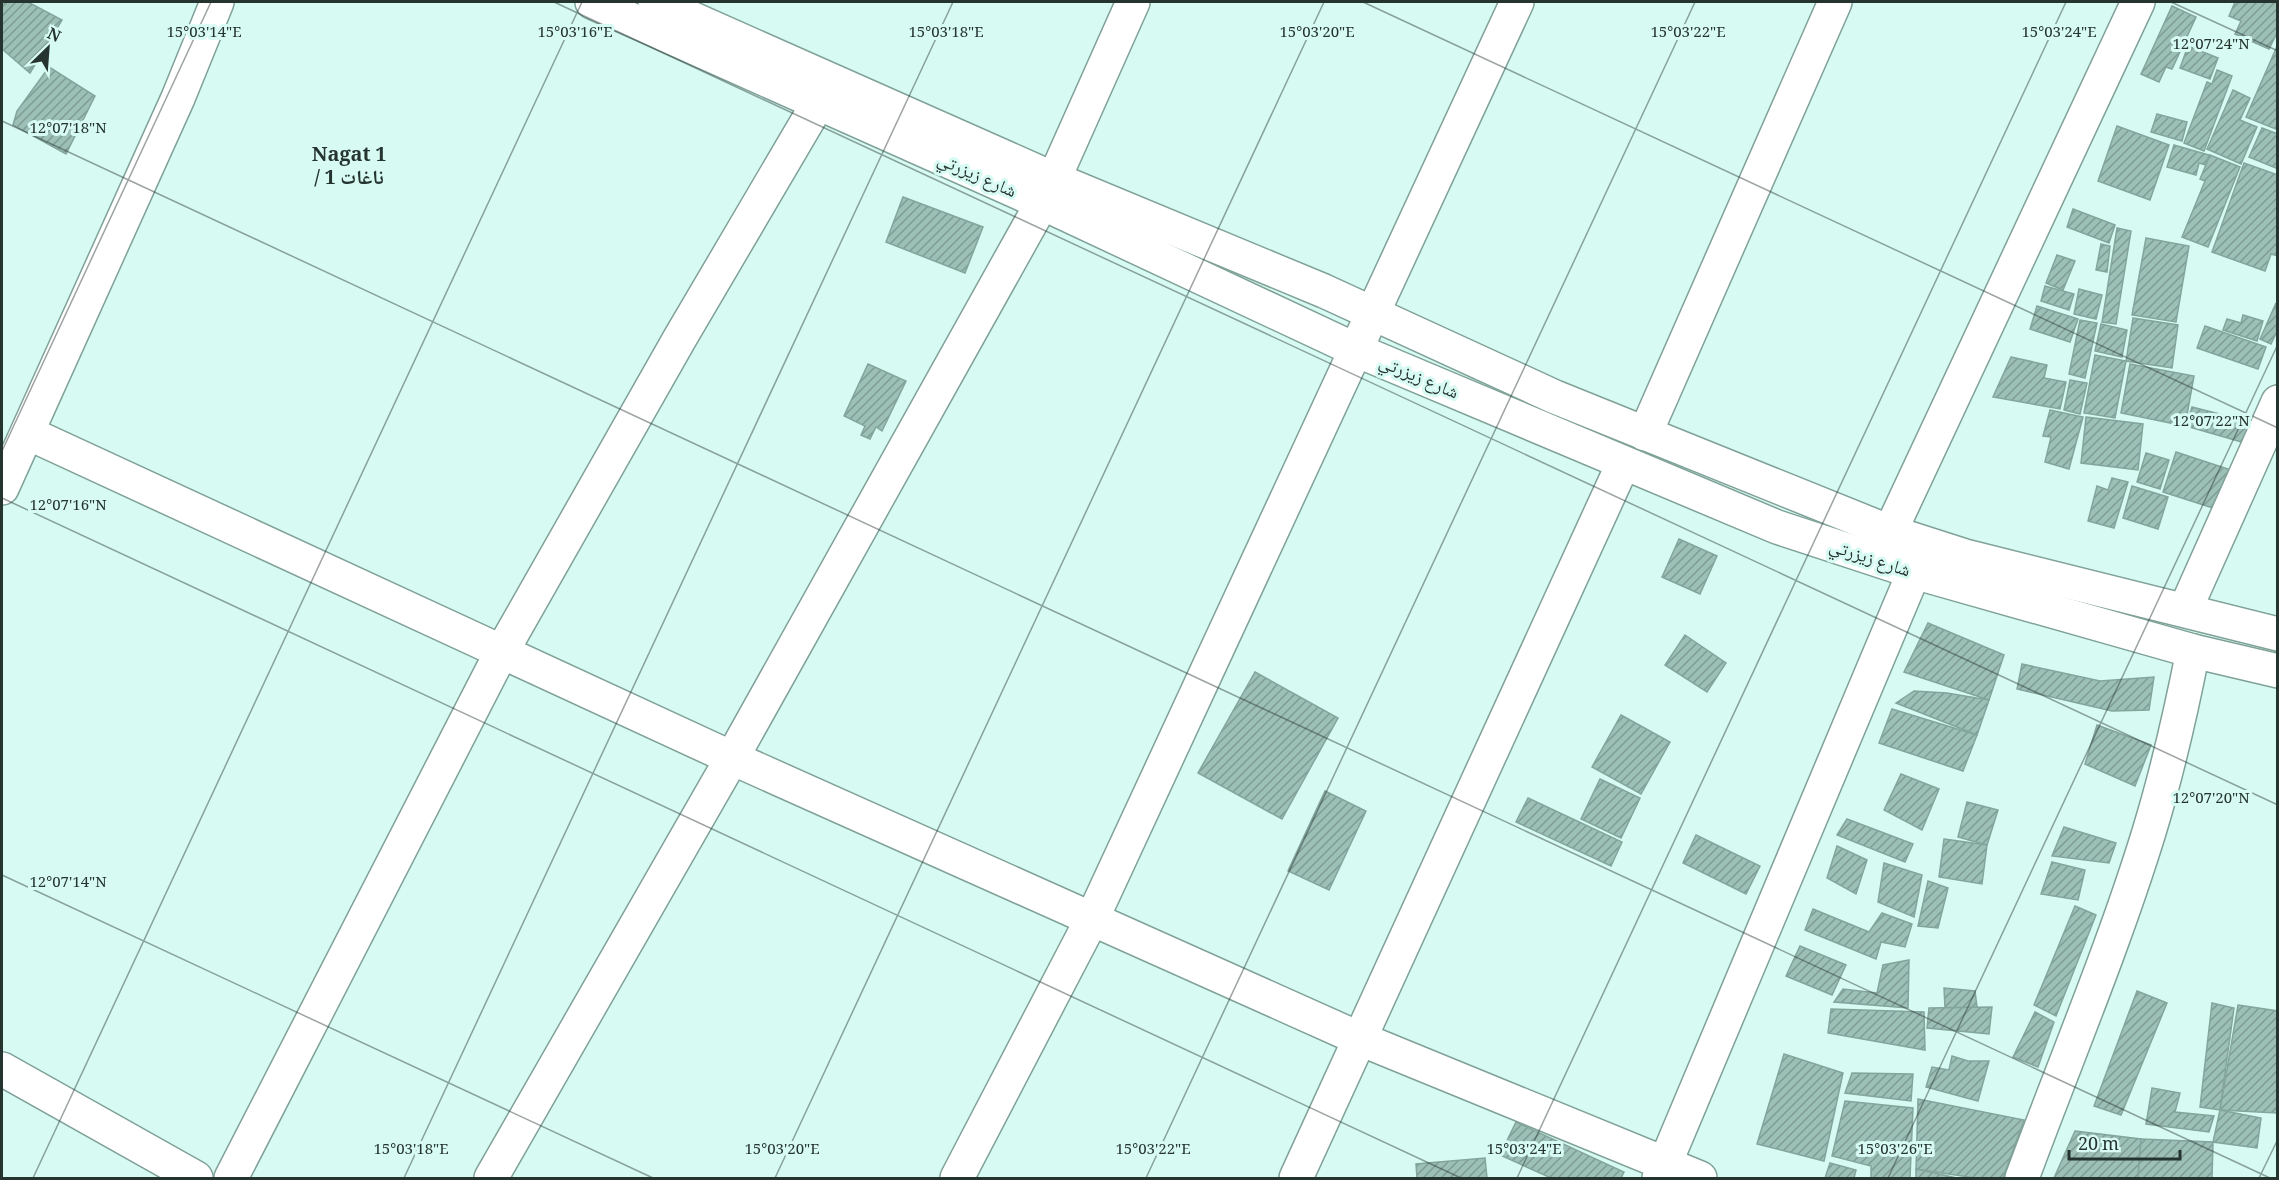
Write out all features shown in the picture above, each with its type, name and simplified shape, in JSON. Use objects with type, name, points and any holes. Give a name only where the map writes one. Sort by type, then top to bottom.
[{"type":"street","points":[[2,488],[178,98],[218,2]]},
{"type":"street","name":"شارع زيزرتي","points":[[592,2],[817,105],[1323,291],[1645,434],[1890,532],[1965,556],[2277,634]]},
{"type":"street","name":"شارع زيزرتي","points":[[655,2],[1048,191],[1356,350],[1623,464],[1777,527],[1914,572],[2193,651],[2277,671]]},
{"type":"street","points":[[491,1179],[732,758],[1048,191],[1133,2]]},
{"type":"street","points":[[957,1179],[1092,919],[1517,2]]},
{"type":"street","points":[[1645,434],[1835,2]]},
{"type":"street","points":[[1890,532],[2138,2]]},
{"type":"street","points":[[231,1179],[501,653],[680,338],[817,105]]},
{"type":"street","points":[[2184,610],[2277,402]]},
{"type":"street","points":[[28,433],[501,653],[1358,1038],[1662,1171],[1700,1179]]},
{"type":"street","points":[[1296,1179],[1358,1038],[1623,464]]},
{"type":"street","points":[[1662,1171],[1914,572]]},
{"type":"street","points":[[2022,1179],[2123,912],[2149,833],[2174,744],[2193,651]]},
{"type":"street","points":[[2,1069],[196,1179]]},
{"type":"building","points":[[2,2],[28,2],[62,20],[30,73],[2,49]]},
{"type":"building","points":[[2235,2],[2278,2],[2278,31],[2269,49],[2235,34],[2241,21],[2229,16]]},
{"type":"building","points":[[2172,6],[2196,17],[2172,69],[2166,67],[2159,82],[2141,74]]},
{"type":"building","points":[[2278,44],[2278,130],[2246,117]]},
{"type":"building","points":[[2188,46],[2218,58],[2210,79],[2180,68]]},
{"type":"building","points":[[49,67],[95,96],[66,154],[13,125],[17,111]]},
{"type":"building","points":[[2217,70],[2232,76],[2204,151],[2184,143],[2207,82],[2212,84]]},
{"type":"building","points":[[2233,90],[2250,98],[2240,120],[2257,127],[2241,164],[2207,149]]},
{"type":"building","points":[[2157,114],[2187,122],[2182,141],[2151,132]]},
{"type":"building","points":[[2117,126],[2169,145],[2150,200],[2098,181]]},
{"type":"building","points":[[2262,128],[2278,134],[2278,169],[2249,157]]},
{"type":"building","points":[[2174,145],[2209,155],[2206,165],[2199,163],[2196,175],[2167,167]]},
{"type":"building","points":[[2210,155],[2240,167],[2208,247],[2182,237],[2205,181],[2200,179]]},
{"type":"building","points":[[2244,163],[2278,175],[2278,256],[2271,254],[2265,271],[2212,252]]},
{"type":"building","points":[[903,197],[983,227],[965,273],[886,242]]},
{"type":"building","points":[[2073,209],[2115,225],[2109,243],[2067,227]]},
{"type":"building","points":[[2117,228],[2131,231],[2116,324],[2102,322]]},
{"type":"building","points":[[2146,238],[2189,246],[2176,322],[2132,315]]},
{"type":"building","points":[[2101,244],[2110,246],[2107,272],[2096,270]]},
{"type":"building","points":[[2057,255],[2075,261],[2063,290],[2046,283]]},
{"type":"building","points":[[2045,286],[2074,294],[2069,310],[2041,301]]},
{"type":"building","points":[[2079,289],[2102,295],[2096,319],[2074,314]]},
{"type":"building","points":[[2276,303],[2278,329],[2271,344],[2260,339]]},
{"type":"building","points":[[2037,306],[2078,319],[2070,342],[2030,329]]},
{"type":"building","points":[[2243,315],[2263,321],[2257,341],[2223,330],[2227,319],[2241,323]]},
{"type":"building","points":[[2133,318],[2178,325],[2172,368],[2126,361]]},
{"type":"building","points":[[2080,320],[2097,323],[2085,378],[2069,374]]},
{"type":"building","points":[[2101,324],[2127,330],[2122,357],[2095,351]]},
{"type":"building","points":[[2205,326],[2266,347],[2258,369],[2197,348]]},
{"type":"building","points":[[2095,355],[2126,361],[2115,418],[2084,413]]},
{"type":"building","points":[[2011,357],[2047,365],[2044,378],[2066,382],[2060,409],[1993,397]]},
{"type":"building","points":[[868,364],[906,381],[882,431],[876,427],[870,439],[861,435],[865,426],[844,416]]},
{"type":"building","points":[[2130,364],[2194,376],[2185,426],[2121,413]]},
{"type":"building","points":[[2070,380],[2087,383],[2080,414],[2064,410]]},
{"type":"building","points":[[2192,407],[2251,422],[2245,443],[2186,426]]},
{"type":"building","points":[[2050,410],[2083,417],[2069,469],[2045,462],[2051,437],[2043,436]]},
{"type":"building","points":[[2086,417],[2143,424],[2138,470],[2081,463]]},
{"type":"building","points":[[2176,452],[2231,470],[2219,510],[2163,492]]},
{"type":"building","points":[[2146,453],[2169,460],[2160,489],[2137,482]]},
{"type":"building","points":[[2112,478],[2128,482],[2114,528],[2088,521],[2097,486],[2108,490]]},
{"type":"building","points":[[2132,486],[2168,497],[2158,529],[2123,518]]},
{"type":"building","points":[[1679,539],[1717,556],[1700,594],[1662,577]]},
{"type":"building","points":[[1928,623],[2004,655],[1989,700],[1904,672]]},
{"type":"building","points":[[1685,635],[1726,663],[1707,692],[1665,665]]},
{"type":"building","points":[[2022,664],[2100,681],[2154,677],[2149,710],[2112,711],[2017,689]]},
{"type":"building","points":[[1255,672],[1338,718],[1282,819],[1198,773]]},
{"type":"building","points":[[1914,691],[1947,693],[1989,700],[1977,735],[1896,703]]},
{"type":"building","points":[[1892,709],[1977,735],[1963,771],[1879,743]]},
{"type":"building","points":[[1621,715],[1670,742],[1641,794],[1592,767]]},
{"type":"building","points":[[2097,725],[2151,745],[2135,786],[2085,764]]},
{"type":"building","points":[[1901,774],[1939,789],[1922,830],[1884,810]]},
{"type":"building","points":[[1600,779],[1640,798],[1621,838],[1581,819]]},
{"type":"building","points":[[1325,791],[1366,811],[1329,890],[1288,871]]},
{"type":"building","points":[[1528,798],[1622,842],[1611,866],[1516,822]]},
{"type":"building","points":[[1967,802],[1998,810],[1987,845],[1958,837]]},
{"type":"building","points":[[1847,819],[1913,844],[1905,862],[1837,835]]},
{"type":"building","points":[[2064,827],[2116,843],[2109,863],[2052,856]]},
{"type":"building","points":[[1696,835],[1760,866],[1746,894],[1683,863]]},
{"type":"building","points":[[1944,839],[1987,845],[1982,884],[1939,877]]},
{"type":"building","points":[[1837,846],[1867,860],[1856,894],[1827,878]]},
{"type":"building","points":[[2052,862],[2085,870],[2078,900],[2041,894]]},
{"type":"building","points":[[1884,863],[1922,875],[1914,917],[1878,902]]},
{"type":"building","points":[[1928,881],[1948,888],[1938,928],[1918,926]]},
{"type":"building","points":[[2075,906],[2096,915],[2056,1016],[2034,1005]]},
{"type":"building","points":[[1813,909],[1869,932],[1882,913],[1912,924],[1905,947],[1881,942],[1876,959],[1805,930]]},
{"type":"building","points":[[1800,946],[1846,965],[1832,995],[1786,976]]},
{"type":"building","points":[[1909,960],[1908,1008],[1834,1002],[1843,989],[1877,993],[1883,965]]},
{"type":"building","points":[[1944,988],[1975,991],[1977,1007],[1945,1008]]},
{"type":"building","points":[[2137,991],[2167,1003],[2121,1115],[2094,1106]]},
{"type":"building","points":[[2212,1003],[2234,1008],[2220,1110],[2200,1107]]},
{"type":"building","points":[[2238,1005],[2278,1011],[2277,1113],[2220,1110]]},
{"type":"building","points":[[1992,1007],[1989,1034],[1927,1028],[1929,1008]]},
{"type":"building","points":[[1831,1009],[1924,1012],[1925,1050],[1828,1033]]},
{"type":"building","points":[[2035,1012],[2054,1022],[2038,1067],[2013,1057]]},
{"type":"building","points":[[1784,1054],[1843,1073],[1824,1161],[1757,1144]]},
{"type":"building","points":[[1952,1056],[1968,1061],[1989,1061],[1978,1101],[1926,1087],[1932,1067],[1949,1070]]},
{"type":"building","points":[[1852,1073],[1913,1074],[1911,1101],[1845,1093]]},
{"type":"building","points":[[2152,1088],[2180,1093],[2175,1112],[2214,1116],[2209,1132],[2146,1124]]},
{"type":"building","points":[[1918,1099],[2024,1120],[2003,1178],[1975,1178],[1916,1169]]},
{"type":"building","points":[[1845,1101],[1913,1108],[1910,1178],[1871,1178],[1871,1166],[1832,1156]]},
{"type":"building","points":[[2220,1110],[2261,1118],[2257,1148],[2213,1142]]},
{"type":"building","points":[[1516,1122],[1624,1172],[1621,1178],[1551,1178],[1500,1155]]},
{"type":"building","points":[[2075,1131],[2141,1139],[2138,1178],[2054,1178]]},
{"type":"building","points":[[2141,1139],[2213,1142],[2212,1178],[2138,1178]]},
{"type":"building","points":[[1485,1158],[1487,1178],[1417,1178],[1416,1164]]},
{"type":"building","points":[[1830,1163],[1856,1170],[1854,1178],[1825,1178]]},
{"type":"building","points":[[1916,1169],[1957,1178],[1916,1178]]},
{"type":"district","name":"Nagat 1 / ناغات 1","points":[[349,166]]}]
